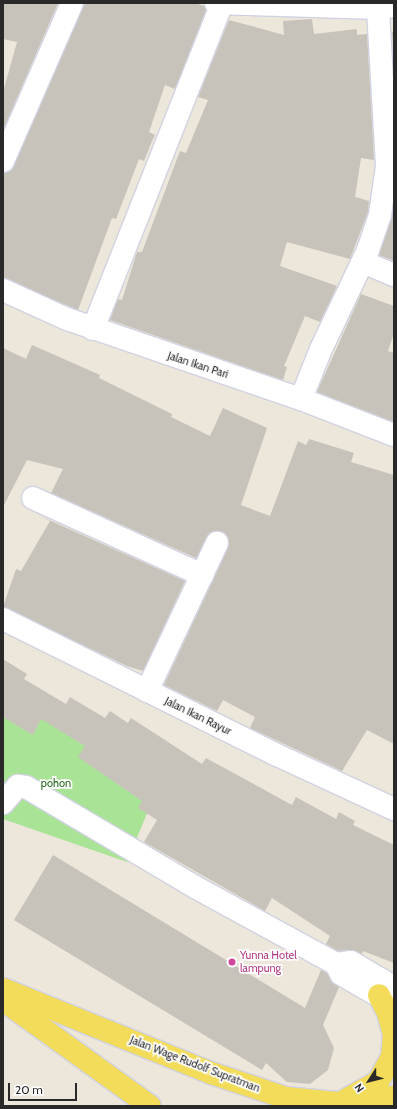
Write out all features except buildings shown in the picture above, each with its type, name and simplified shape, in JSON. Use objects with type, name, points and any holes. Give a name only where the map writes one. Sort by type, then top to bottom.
[{"type":"main road","name":"Jalan Wage Rudolf Supratman","points":[[3,989],[211,1073],[286,1098],[337,1103],[394,1097]]},
{"type":"main road","points":[[337,1103],[365,1091],[378,1082],[392,1057],[394,1035],[388,1014],[389,996]]},
{"type":"main road","points":[[3,1000],[150,1106]]},
{"type":"street","points":[[3,161],[72,3]]},
{"type":"street","points":[[93,329],[219,4],[386,7],[387,166],[380,215],[363,262],[321,349],[301,399]]},
{"type":"street","points":[[363,262],[394,275]]},
{"type":"street","name":"Jalan Ikan Pari","points":[[3,290],[93,329],[301,399],[394,435]]},
{"type":"street","points":[[33,498],[202,575]]},
{"type":"street","points":[[147,691],[217,543]]},
{"type":"street","name":"Jalan Ikan Rayur","points":[[3,619],[369,799],[394,809]]},
{"type":"street","points":[[3,803],[18,786],[26,787],[195,887],[336,964],[341,974],[389,996]]},
{"type":"green space","name":"pohon","points":[[14,705],[162,777],[127,862],[3,819],[3,720]]},
{"type":"place","name":"Yunna Hotel lampung","points":[[232,962]]}]
